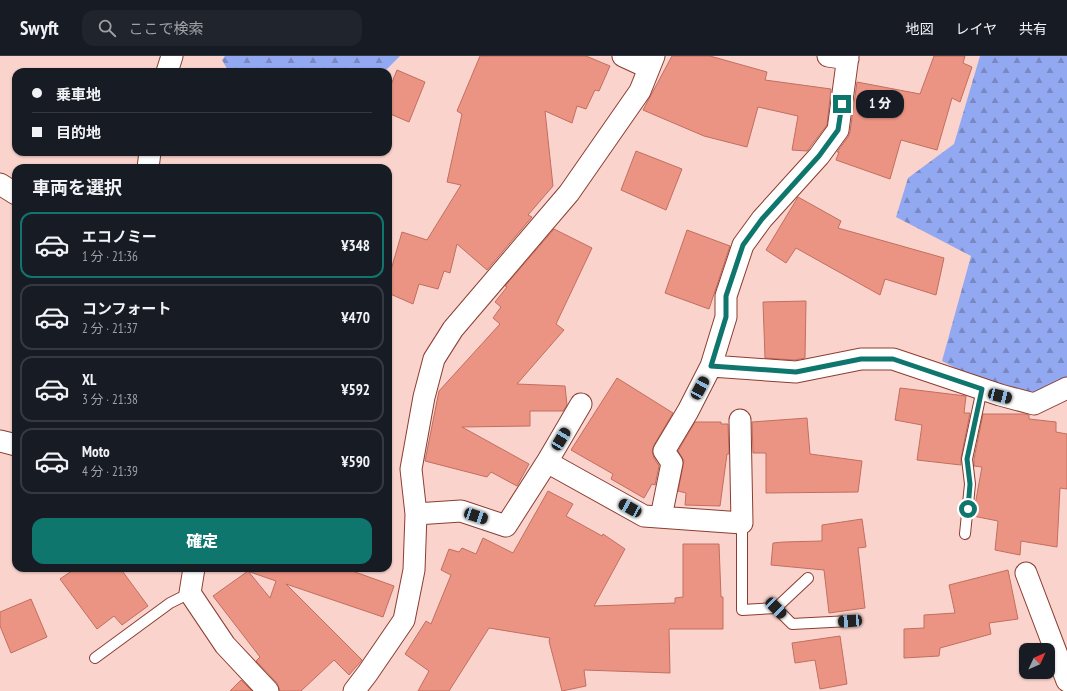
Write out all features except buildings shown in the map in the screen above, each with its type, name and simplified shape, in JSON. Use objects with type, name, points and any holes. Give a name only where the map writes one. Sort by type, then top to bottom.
[{"type":"street","points":[[168,68],[172,56]]},
{"type":"street","points":[[354,691],[404,620],[414,570],[416,514],[411,469],[424,397],[434,359],[453,329],[569,193],[640,91],[652,62],[623,56]]},
{"type":"street","points":[[661,517],[672,463],[664,451],[688,411],[711,366],[726,317],[726,296],[743,245],[762,219],[819,156],[838,130],[848,58],[828,56]]},
{"type":"street","points":[[0,184],[12,192]]},
{"type":"street","points":[[711,366],[796,372],[861,359],[893,359],[1000,396],[1034,404],[1067,388]]},
{"type":"street","points":[[416,514],[461,511],[506,526],[547,462],[581,404]]},
{"type":"street","points":[[547,462],[644,516],[742,523],[740,420]]},
{"type":"street","points":[[0,441],[12,443]]},
{"type":"street","points":[[1026,573],[1067,681]]},
{"type":"street","points":[[194,579],[225,645],[268,691]]},
{"type":"lane","points":[[965,534],[970,484],[967,459],[982,389]]},
{"type":"lane","points":[[742,523],[742,610],[776,608],[808,578]]},
{"type":"lane","points":[[96,658],[170,603],[194,579]]},
{"type":"lane","points":[[776,608],[792,624],[850,621]]},
{"type":"green space","points":[[225,56],[400,56],[388,68],[227,68],[222,60]]},
{"type":"green space","points":[[980,56],[1067,56],[1067,379],[1034,396],[997,389],[942,361],[971,256],[896,217],[908,178],[954,144]]},
{"type":"route","points":[[842,104],[838,130],[819,156],[762,219],[743,245],[726,296],[726,317],[711,366],[796,372],[861,359],[893,359],[982,389],[967,459],[970,484],[968,509]]}]
